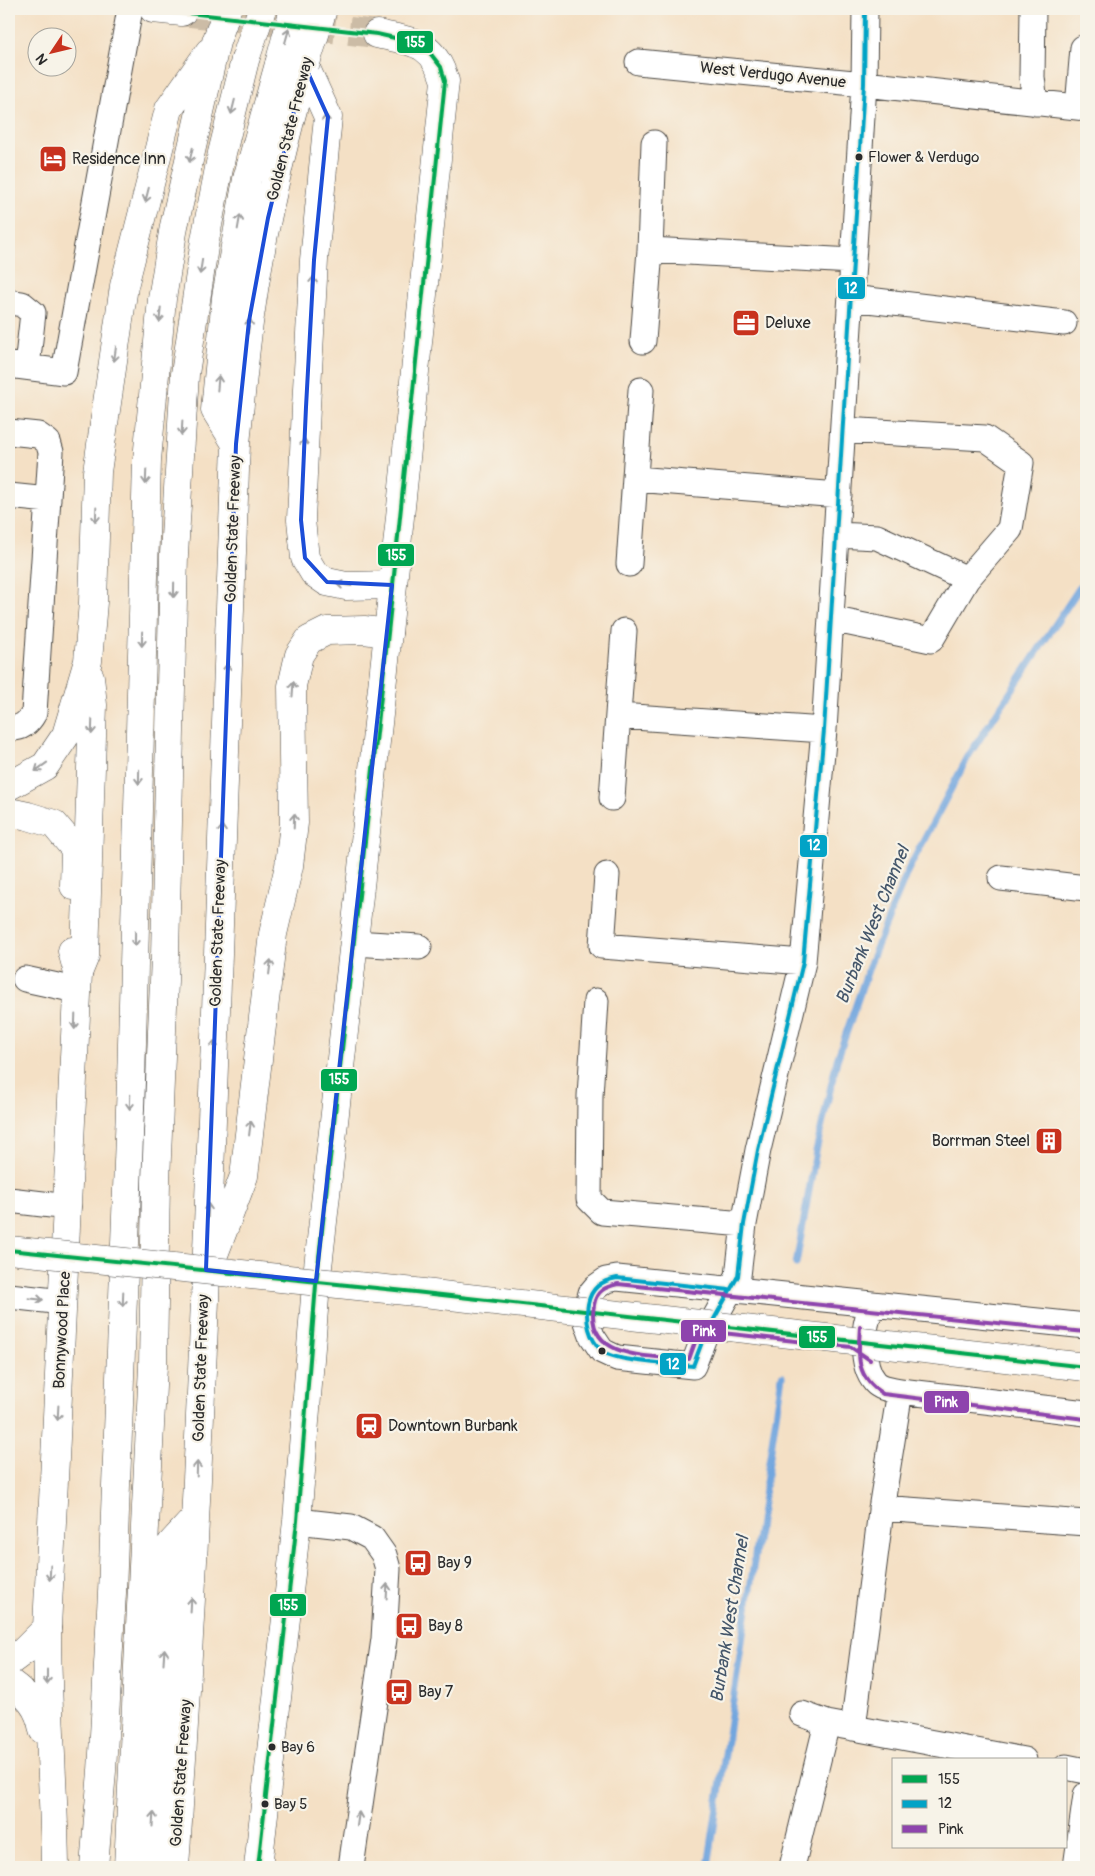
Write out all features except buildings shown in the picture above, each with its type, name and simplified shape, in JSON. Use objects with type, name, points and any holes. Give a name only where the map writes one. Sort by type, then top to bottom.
[{"type":"main road","points":[[153,9],[182,12]]},
{"type":"main road","points":[[94,1867],[102,1770],[116,1476],[131,1082],[147,460],[156,349],[163,290],[174,226],[212,51],[227,9]]},
{"type":"main road","points":[[128,1867],[153,1366],[156,1181],[165,956],[174,554],[185,374],[222,153],[245,60],[262,9]]},
{"type":"main road","points":[[294,9],[292,65],[328,117],[311,309],[300,520],[305,558],[314,573],[327,582],[346,586],[392,585]]},
{"type":"main road","name":"Golden State Freeway","points":[[175,1867],[184,1741],[195,1518],[236,444],[249,321],[266,227],[289,122],[292,65],[323,9]]},
{"type":"main road","points":[[258,1867],[297,1521],[315,1283],[388,633],[445,81],[441,67],[430,53],[417,43],[377,34]]},
{"type":"main road","points":[[77,982],[85,956],[93,704],[88,661],[93,602],[97,472],[124,286],[169,109],[212,51]]},
{"type":"main road","points":[[205,1277],[244,1176],[273,934],[288,866],[294,823],[292,686],[299,655],[309,640],[327,631],[364,630],[388,633]]},
{"type":"main road","points":[[9,786],[45,766],[66,735],[88,661]]},
{"type":"main road","points":[[9,812],[54,824],[75,849],[72,952],[77,982]]},
{"type":"main road","name":"Bonnywood Place","points":[[51,1771],[47,1693],[47,1628],[77,982]]},
{"type":"main road","points":[[9,1250],[1086,1367]]},
{"type":"main road","points":[[150,1867],[171,1544],[195,1518]]},
{"type":"main road","points":[[9,1662],[24,1652],[47,1628]]},
{"type":"main road","points":[[9,1682],[26,1694],[36,1706],[42,1723],[51,1771],[55,1867]]},
{"type":"street","points":[[9,302],[22,304],[33,313],[18,366],[64,372],[130,9]]},
{"type":"street","points":[[865,9],[864,84],[824,730],[803,962],[758,1150],[744,1224],[738,1276],[730,1290],[704,1337],[693,1366],[617,1358],[602,1350],[592,1336],[586,1319],[591,1293],[606,1280],[617,1278],[730,1290],[1086,1326]]},
{"type":"street","points":[[1033,9],[1032,77],[1035,102]]},
{"type":"street","points":[[1082,108],[1083,48],[1086,48]]},
{"type":"street","name":"West Verdugo Avenue","points":[[638,62],[1082,108]]},
{"type":"street","points":[[643,341],[650,250],[654,143]]},
{"type":"street","points":[[650,250],[853,261]]},
{"type":"street","points":[[850,298],[1064,323]]},
{"type":"street","points":[[629,564],[641,390]]},
{"type":"street","points":[[831,619],[931,640],[967,579],[1010,529],[1021,464],[985,438],[843,430]]},
{"type":"street","points":[[9,432],[38,436],[48,442],[51,452],[34,714],[22,726],[9,728]]},
{"type":"street","points":[[635,479],[839,495]]},
{"type":"street","points":[[9,496],[48,500]]},
{"type":"street","points":[[836,535],[877,537],[967,579]]},
{"type":"street","points":[[612,798],[624,631]]},
{"type":"street","points":[[619,716],[824,730]]},
{"type":"street","points":[[607,875],[602,946],[803,962]]},
{"type":"street","points":[[1001,878],[1086,888]]},
{"type":"street","points":[[354,943],[419,948]]},
{"type":"street","points":[[25,979],[77,982]]},
{"type":"street","points":[[596,1001],[590,1096],[589,1200],[602,1212],[744,1224]]},
{"type":"street","points":[[9,1200],[68,1207]]},
{"type":"street","points":[[9,1296],[63,1302]]},
{"type":"street","points":[[881,1305],[871,1308],[866,1320],[866,1365],[875,1383],[885,1388],[900,1391],[1086,1413]]},
{"type":"street","points":[[704,1337],[850,1353],[866,1365]]},
{"type":"street","points":[[852,1728],[881,1508],[900,1391]]},
{"type":"street","points":[[881,1508],[1086,1523]]},
{"type":"street","points":[[297,1521],[351,1527],[372,1538],[384,1555],[388,1569],[384,1639],[351,1867]]},
{"type":"street","points":[[802,1714],[826,1723],[1013,1758]]},
{"type":"street","points":[[792,1867],[826,1723]]},
{"type":"street","points":[[1068,1767],[1086,1771]]},
{"type":"street","points":[[1076,1867],[1086,1795]]},
{"type":"highlighted area","points":[[305,66],[328,117],[314,260],[306,407],[301,520],[305,558],[327,582],[392,585],[316,1281],[206,1270],[236,444],[249,321],[268,218]]},
{"type":"waterway","name":"Burbank West Channel","points":[[796,1264],[816,1151],[837,1060],[871,961],[908,870],[969,755],[1086,578]]},
{"type":"waterway","name":"Burbank West Channel","points":[[708,1867],[782,1376]]},
{"type":"tunnel","points":[[182,12],[377,34]]},
{"type":"transit line","name":"155","points":[[153,9],[377,34],[417,43],[430,53],[441,67],[445,81],[388,633],[316,1285],[297,1521],[258,1867]]},
{"type":"transit line","name":"12","points":[[730,1290],[617,1278],[611,1279],[598,1286],[589,1298],[587,1310],[589,1329],[594,1341],[602,1351],[609,1355],[631,1360],[693,1366],[704,1337],[738,1276],[744,1224],[758,1150],[803,962],[824,730],[864,84],[865,9]]},
{"type":"transit line","name":"155","points":[[9,1250],[415,1292],[1086,1367]]},
{"type":"transit line","name":"Pink","points":[[870,1360],[851,1347],[704,1331],[698,1334],[689,1359],[624,1352],[610,1346],[600,1337],[594,1323],[595,1300],[602,1290],[618,1284],[1085,1332]]},
{"type":"transit line","name":"Pink","points":[[860,1327],[860,1365],[867,1380],[883,1394],[1085,1419]]},
{"type":"place","name":"Flower & Verdugo","points":[[859,157]]},
{"type":"place","name":"Residence Inn","points":[[53,159]]},
{"type":"place","name":"Deluxe","points":[[746,323]]},
{"type":"place","name":"Borrman Steel","points":[[1049,1141]]},
{"type":"place","name":"Downtown Burbank","points":[[369,1426]]},
{"type":"place","name":"Bay 9","points":[[418,1563]]},
{"type":"place","name":"Bay 8","points":[[409,1626]]},
{"type":"place","name":"Bay 7","points":[[399,1692]]},
{"type":"place","name":"Bay 6","points":[[272,1747]]},
{"type":"place","name":"Bay 5","points":[[265,1804]]}]
